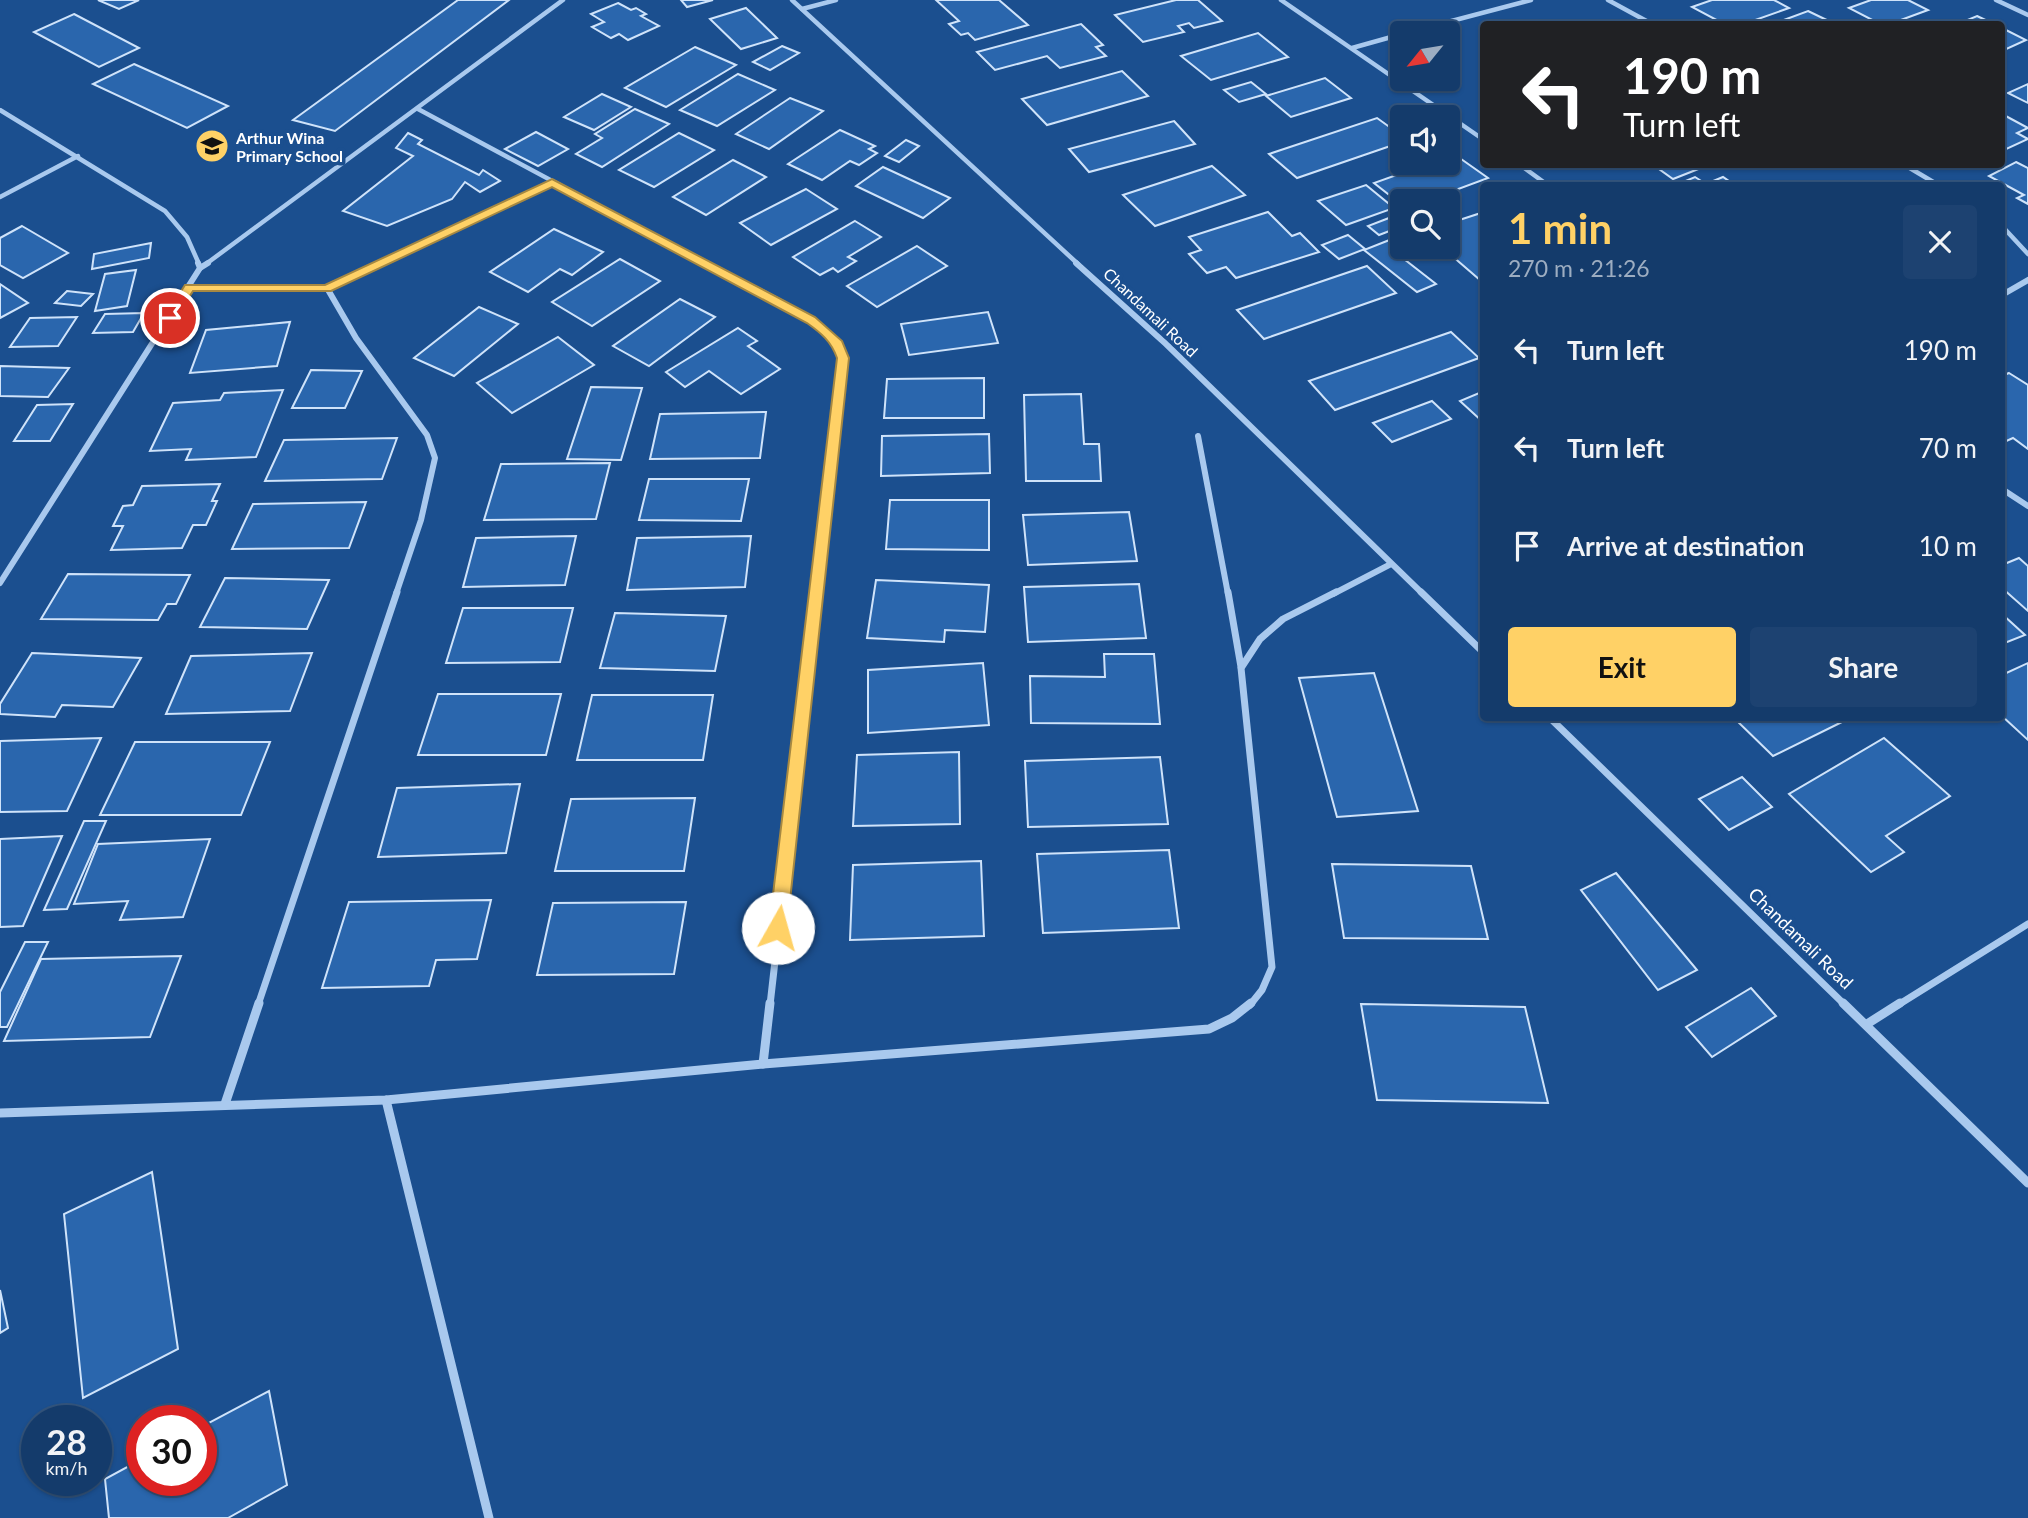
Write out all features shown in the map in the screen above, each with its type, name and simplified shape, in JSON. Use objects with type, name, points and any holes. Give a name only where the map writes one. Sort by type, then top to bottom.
[{"type":"street","points":[[0,583],[200,268],[235,245],[563,0]]},
{"type":"street","name":"Chandamali Road","points":[[792,0],[1166,344],[1480,649]]},
{"type":"street","points":[[802,9],[836,0]]},
{"type":"street","points":[[1281,0],[1480,137]]},
{"type":"street","points":[[1453,21],[1531,0]]},
{"type":"street","points":[[1608,0],[1646,21]]},
{"type":"street","points":[[1996,0],[2028,15]]},
{"type":"street","points":[[1352,48],[1390,38]]},
{"type":"street","points":[[418,109],[811,320],[838,344],[843,358],[763,1064]]},
{"type":"street","points":[[0,110],[165,211],[184,230],[194,248],[200,268]]},
{"type":"street","points":[[0,197],[78,156]]},
{"type":"street","points":[[1524,168],[1544,182]]},
{"type":"street","points":[[1910,168],[1933,182]]},
{"type":"street","points":[[189,287],[327,288],[552,183]]},
{"type":"street","points":[[2005,229],[2028,254]]},
{"type":"street","points":[[2005,293],[2028,280]]},
{"type":"street","points":[[225,1104],[421,520],[435,458],[426,435],[356,338],[327,288]]},
{"type":"street","points":[[0,1113],[386,1100],[763,1064],[1209,1029],[1233,1018],[1255,1002],[1266,985],[1272,967],[1241,668],[1218,527],[1198,436]]},
{"type":"street","points":[[2005,491],[2028,506]]},
{"type":"street","points":[[1241,668],[1260,639],[1283,619],[1391,564]]},
{"type":"street","name":"Chandamali Road","points":[[1553,721],[2028,1183]]},
{"type":"street","points":[[1867,1024],[2028,924]]},
{"type":"street","points":[[386,1100],[489,1518]]},
{"type":"building","points":[[98,0],[139,0],[119,9]]},
{"type":"building","points":[[458,0],[509,0],[335,131],[293,120]]},
{"type":"building","points":[[681,0],[713,0],[687,7]]},
{"type":"building","points":[[936,0],[999,0],[1028,25],[975,40],[968,33],[961,35],[949,24],[959,21]]},
{"type":"building","points":[[1176,0],[1198,0],[1222,21],[1194,28],[1189,23],[1178,26],[1184,32],[1143,42],[1115,15]]},
{"type":"building","points":[[1712,0],[1774,0],[1789,8],[1752,21],[1718,21],[1692,7]]},
{"type":"building","points":[[1871,0],[1908,0],[1928,10],[1898,21],[1874,21],[1849,8]]},
{"type":"building","points":[[618,3],[631,10],[636,8],[646,14],[641,16],[659,26],[628,40],[619,34],[611,38],[592,27],[604,22],[591,14]]},
{"type":"building","points":[[746,8],[777,38],[741,49],[710,19]]},
{"type":"building","points":[[1808,11],[1829,21],[1781,21]]},
{"type":"building","points":[[74,14],[139,48],[99,67],[34,32]]},
{"type":"building","points":[[1977,16],[1988,21],[1965,21]]},
{"type":"building","points":[[1081,24],[1103,45],[1096,47],[1106,56],[1060,68],[1047,56],[995,70],[977,52]]},
{"type":"building","points":[[2005,30],[2026,40],[2005,50]]},
{"type":"building","points":[[1258,33],[1288,57],[1211,80],[1181,56]]},
{"type":"building","points":[[782,46],[799,53],[770,70],[753,62]]},
{"type":"building","points":[[695,47],[736,65],[666,107],[625,88]]},
{"type":"building","points":[[134,64],[228,106],[187,128],[93,84]]},
{"type":"building","points":[[1122,71],[1148,96],[1047,125],[1022,99]]},
{"type":"building","points":[[738,74],[775,90],[717,126],[680,110]]},
{"type":"building","points":[[1325,78],[1351,98],[1291,117],[1266,96]]},
{"type":"building","points":[[1251,82],[1266,94],[1239,102],[1224,90]]},
{"type":"building","points":[[2028,84],[2028,103],[2008,93]]},
{"type":"building","points":[[602,94],[631,107],[594,130],[564,117]]},
{"type":"building","points":[[790,98],[823,111],[769,149],[736,134]]},
{"type":"building","points":[[635,109],[669,124],[602,167],[576,154],[602,138],[595,134]]},
{"type":"building","points":[[2005,116],[2028,128],[2017,133],[2028,139],[2005,150]]},
{"type":"building","points":[[1377,118],[1390,127],[1390,146],[1297,178],[1269,154]]},
{"type":"building","points":[[1174,121],[1195,144],[1089,172],[1069,149]]},
{"type":"building","points":[[840,130],[875,146],[869,149],[877,153],[859,165],[850,161],[822,180],[788,164]]},
{"type":"building","points":[[536,132],[568,149],[538,166],[505,149]]},
{"type":"building","points":[[408,133],[422,140],[418,144],[479,175],[483,170],[500,181],[480,192],[465,182],[452,199],[387,226],[343,211],[413,156],[396,148]]},
{"type":"building","points":[[679,133],[714,150],[654,187],[619,170]]},
{"type":"building","points":[[906,140],[919,146],[899,162],[885,156]]},
{"type":"building","points":[[1460,158],[1488,178],[1458,189],[1390,189],[1390,196],[1374,183],[1396,175],[1460,175]]},
{"type":"building","points":[[733,160],[766,177],[706,215],[673,197]]},
{"type":"building","points":[[2016,162],[2028,168],[2028,204],[2017,198],[2024,195],[2005,185],[2005,182],[1989,176]]},
{"type":"building","points":[[1212,166],[1245,195],[1155,226],[1123,195]]},
{"type":"building","points":[[883,167],[950,198],[923,218],[856,186]]},
{"type":"building","points":[[1658,168],[1701,168],[1673,179]]},
{"type":"building","points":[[1695,177],[1703,182],[1683,182]]},
{"type":"building","points":[[1723,177],[1730,182],[1711,182]]},
{"type":"building","points":[[1366,185],[1390,205],[1390,209],[1346,225],[1318,201]]},
{"type":"building","points":[[806,189],[837,209],[771,245],[740,223]]},
{"type":"building","points":[[1268,212],[1292,236],[1300,233],[1319,252],[1236,278],[1226,267],[1207,273],[1189,254],[1201,250],[1189,237]]},
{"type":"building","points":[[1480,213],[1480,280],[1456,259],[1460,259],[1460,220]]},
{"type":"building","points":[[1390,219],[1390,231],[1379,235],[1368,226]]},
{"type":"building","points":[[855,221],[881,237],[848,257],[856,261],[838,272],[833,268],[820,275],[793,257]]},
{"type":"building","points":[[22,226],[68,253],[23,278],[0,265],[0,238]]},
{"type":"building","points":[[554,229],[603,252],[572,275],[560,269],[528,292],[490,272]]},
{"type":"building","points":[[1348,235],[1365,249],[1339,259],[1322,245]]},
{"type":"building","points":[[1390,240],[1390,259],[1404,259],[1436,284],[1417,292],[1364,250]]},
{"type":"building","points":[[151,243],[149,258],[92,269],[94,254]]},
{"type":"building","points":[[917,246],[947,266],[877,307],[847,286]]},
{"type":"building","points":[[620,259],[660,281],[592,326],[552,302]]},
{"type":"building","points":[[1367,266],[1396,293],[1264,339],[1237,310]]},
{"type":"building","points":[[136,270],[127,306],[95,311],[105,274]]},
{"type":"building","points":[[0,284],[28,303],[0,318]]},
{"type":"building","points":[[67,291],[93,294],[81,306],[55,303]]},
{"type":"building","points":[[680,299],[715,317],[649,366],[613,346]]},
{"type":"building","points":[[479,307],[518,324],[454,376],[414,358]]},
{"type":"building","points":[[988,312],[998,343],[909,355],[901,324]]},
{"type":"building","points":[[144,313],[133,332],[93,333],[105,314]]},
{"type":"building","points":[[77,317],[58,346],[10,347],[30,318]]},
{"type":"building","points":[[290,322],[277,366],[190,373],[206,330]]},
{"type":"building","points":[[738,328],[757,341],[748,346],[780,369],[741,394],[709,371],[685,387],[666,372]]},
{"type":"building","points":[[1451,332],[1479,358],[1335,410],[1309,381]]},
{"type":"building","points":[[558,337],[594,365],[512,413],[477,383]]},
{"type":"building","points":[[0,366],[69,368],[48,397],[0,396]]},
{"type":"building","points":[[311,370],[362,371],[345,408],[292,408]]},
{"type":"building","points":[[2009,373],[2028,385],[2028,449],[2013,438],[2005,442],[2005,375]]},
{"type":"building","points":[[984,378],[984,418],[884,418],[887,379]]},
{"type":"building","points":[[591,387],[642,388],[621,460],[567,459]]},
{"type":"building","points":[[283,390],[256,457],[186,460],[191,449],[150,451],[173,403],[220,400],[224,393]]},
{"type":"building","points":[[1480,393],[1480,419],[1460,401]]},
{"type":"building","points":[[1081,394],[1084,444],[1099,444],[1101,481],[1026,481],[1024,395]]},
{"type":"building","points":[[1432,401],[1451,419],[1392,442],[1373,423]]},
{"type":"building","points":[[73,404],[50,441],[14,441],[37,405]]},
{"type":"building","points":[[766,412],[760,458],[650,459],[660,414]]},
{"type":"building","points":[[989,434],[990,473],[881,476],[882,436]]},
{"type":"building","points":[[397,438],[382,479],[265,481],[284,440]]},
{"type":"building","points":[[610,463],[596,519],[484,520],[501,464]]},
{"type":"building","points":[[649,479],[749,479],[741,521],[639,520]]},
{"type":"building","points":[[220,484],[212,501],[217,501],[206,525],[193,525],[182,548],[111,550],[123,526],[113,526],[123,506],[133,505],[142,486]]},
{"type":"building","points":[[890,500],[989,500],[989,550],[886,549]]},
{"type":"building","points":[[366,502],[349,548],[232,549],[253,504]]},
{"type":"building","points":[[1129,512],[1137,561],[1028,565],[1023,515]]},
{"type":"building","points":[[576,536],[565,585],[463,587],[476,538]]},
{"type":"building","points":[[751,536],[745,587],[627,590],[637,538]]},
{"type":"building","points":[[2019,558],[2028,566],[2028,611],[2005,591],[2005,564]]},
{"type":"building","points":[[68,574],[190,575],[176,604],[167,604],[158,620],[41,619]]},
{"type":"building","points":[[225,578],[329,580],[307,629],[200,627]]},
{"type":"building","points":[[876,580],[989,585],[985,632],[945,630],[944,642],[867,638]]},
{"type":"building","points":[[1139,584],[1146,638],[1028,642],[1024,587]]},
{"type":"building","points":[[463,608],[573,608],[560,662],[446,663]]},
{"type":"building","points":[[615,613],[726,616],[715,671],[600,668]]},
{"type":"building","points":[[2005,617],[2025,635],[2005,643]]},
{"type":"building","points":[[32,653],[141,658],[113,707],[62,705],[55,717],[0,714],[0,704]]},
{"type":"building","points":[[312,653],[290,711],[166,714],[191,656]]},
{"type":"building","points":[[1104,654],[1154,654],[1160,724],[1031,723],[1030,676],[1105,677]]},
{"type":"building","points":[[983,663],[989,725],[868,733],[868,670]]},
{"type":"building","points":[[2028,663],[2028,740],[2005,719],[2005,674]]},
{"type":"building","points":[[1374,673],[1418,811],[1337,817],[1299,678]]},
{"type":"building","points":[[438,694],[561,694],[546,755],[418,755]]},
{"type":"building","points":[[592,695],[713,695],[703,760],[577,760]]},
{"type":"building","points":[[1737,721],[1844,721],[1773,756]]},
{"type":"building","points":[[101,738],[67,811],[0,812],[0,741]]},
{"type":"building","points":[[1884,738],[1950,796],[1886,836],[1904,852],[1871,872],[1789,794]]},
{"type":"building","points":[[135,742],[270,742],[241,815],[100,815]]},
{"type":"building","points":[[959,752],[960,824],[853,826],[857,755]]},
{"type":"building","points":[[1160,757],[1168,824],[1028,827],[1025,761]]},
{"type":"building","points":[[1742,777],[1772,807],[1729,830],[1699,799]]},
{"type":"building","points":[[520,784],[506,853],[378,857],[397,788]]},
{"type":"building","points":[[695,798],[684,871],[555,871],[571,799]]},
{"type":"building","points":[[84,821],[106,821],[67,909],[44,910]]},
{"type":"building","points":[[62,836],[23,926],[0,927],[0,839]]},
{"type":"building","points":[[210,839],[183,917],[120,920],[128,901],[74,904],[98,844]]},
{"type":"building","points":[[1169,850],[1179,928],[1043,933],[1037,854]]},
{"type":"building","points":[[981,861],[984,936],[850,940],[853,865]]},
{"type":"building","points":[[1332,864],[1471,866],[1488,939],[1344,938]]},
{"type":"building","points":[[1616,873],[1697,970],[1658,990],[1581,890]]},
{"type":"building","points":[[491,900],[477,959],[436,960],[429,986],[322,988],[349,902]]},
{"type":"building","points":[[686,902],[674,974],[537,975],[553,903]]},
{"type":"building","points":[[25,942],[48,942],[7,1027],[0,1027],[0,992]]},
{"type":"building","points":[[181,956],[150,1037],[4,1041],[41,959]]},
{"type":"building","points":[[1751,988],[1776,1016],[1712,1057],[1686,1027]]},
{"type":"building","points":[[1361,1004],[1525,1007],[1548,1103],[1377,1100]]},
{"type":"building","points":[[152,1172],[178,1349],[83,1398],[64,1214]]},
{"type":"building","points":[[0,1290],[8,1328],[0,1333]]},
{"type":"building","points":[[269,1391],[287,1485],[228,1518],[109,1518],[107,1496],[112,1496],[112,1475],[126,1468],[126,1496],[217,1496],[217,1419]]},
{"type":"place","name":"Arthur Wina Primary School","points":[[212,146]]},
{"type":"route","points":[[170,318],[189,287],[327,288],[552,183],[811,320],[827,331],[838,344],[843,358],[778,928]]}]
